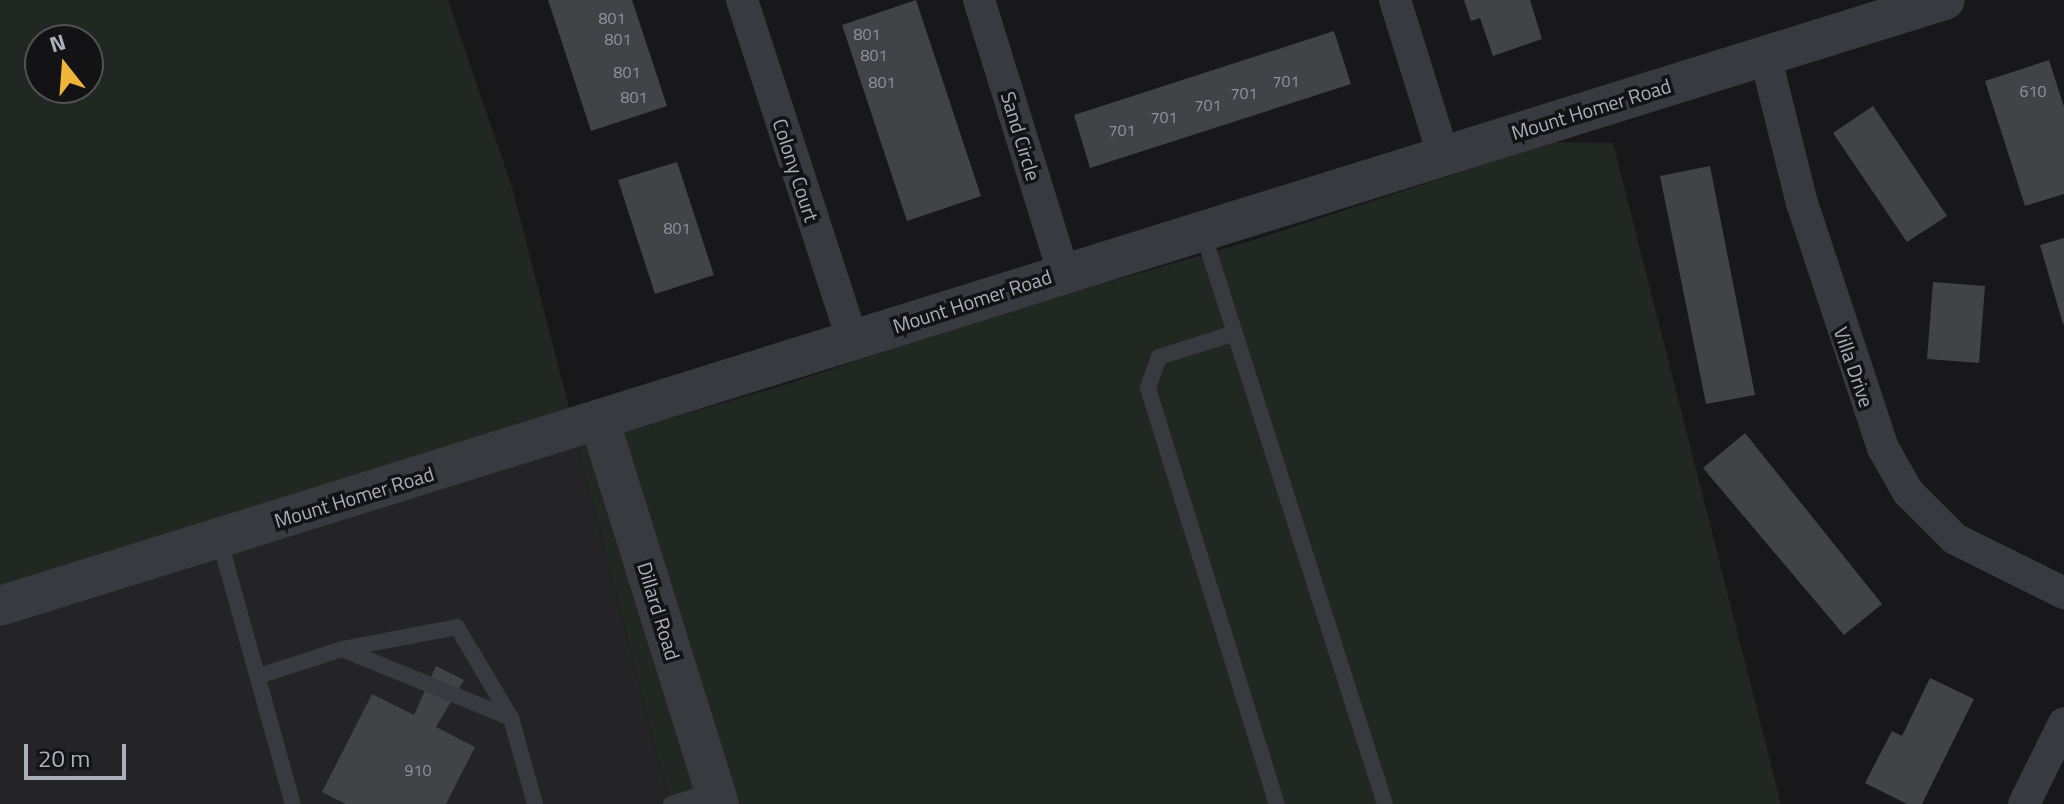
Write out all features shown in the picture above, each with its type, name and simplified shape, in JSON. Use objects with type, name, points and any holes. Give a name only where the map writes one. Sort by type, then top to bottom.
[{"type":"street","name":"Colony Court","points":[[742,0],[852,339]]},
{"type":"street","name":"Sand Circle","points":[[979,0],[1063,272]]},
{"type":"street","points":[[1395,0],[1443,154]]},
{"type":"street","name":"Mount Homer Road","points":[[0,606],[1063,272],[1945,0]]},
{"type":"street","name":"Villa Drive","points":[[1765,55],[1806,217],[1883,448],[1908,492],[1955,539],[2064,593]]},
{"type":"street","name":"Dillard Road","points":[[599,419],[717,797]]},
{"type":"street","points":[[2024,804],[2064,723]]},
{"type":"lane","points":[[1202,229],[1385,804]]},
{"type":"lane","points":[[1235,333],[1159,357],[1148,388],[1277,804]]},
{"type":"lane","points":[[219,538],[293,804]]},
{"type":"lane","points":[[259,676],[342,649],[457,627],[511,718],[535,804]]},
{"type":"lane","points":[[342,649],[511,718]]},
{"type":"lane","points":[[671,804],[717,797]]},
{"type":"shaded area","points":[[0,0],[448,0],[512,187],[569,408],[0,586]]},
{"type":"shaded area","points":[[1552,142],[1613,143],[1781,804],[737,804],[621,433],[794,382],[961,325],[1254,240]]},
{"type":"shaded area","points":[[588,443],[701,804],[670,804],[578,446]]},
{"type":"shaded area","points":[[578,446],[670,804],[0,804],[0,627]]},
{"type":"building","points":[[548,0],[632,0],[667,106],[591,131]]},
{"type":"building","points":[[916,0],[981,196],[907,221],[842,25]]},
{"type":"building","points":[[1464,0],[1530,0],[1542,39],[1493,56],[1480,18],[1471,21]]},
{"type":"building","points":[[1334,31],[1351,84],[1090,168],[1074,115]]},
{"type":"building","points":[[2049,60],[2064,107],[2064,194],[2025,206],[1985,81]]},
{"type":"building","points":[[1873,106],[1947,216],[1907,242],[1833,133]]},
{"type":"building","points":[[677,162],[714,275],[655,294],[618,180]]},
{"type":"building","points":[[1710,166],[1755,395],[1706,404],[1660,176]]},
{"type":"building","points":[[2064,238],[2064,324],[2063,324],[2040,245]]},
{"type":"building","points":[[1933,282],[1985,286],[1979,363],[1927,359]]},
{"type":"building","points":[[1745,433],[1882,604],[1844,635],[1703,468]]},
{"type":"building","points":[[436,666],[464,680],[436,727],[475,747],[446,804],[346,804],[322,792],[372,694],[414,715]]},
{"type":"building","points":[[1930,678],[1974,699],[1922,804],[1907,804],[1865,783],[1892,731],[1902,736]]}]
